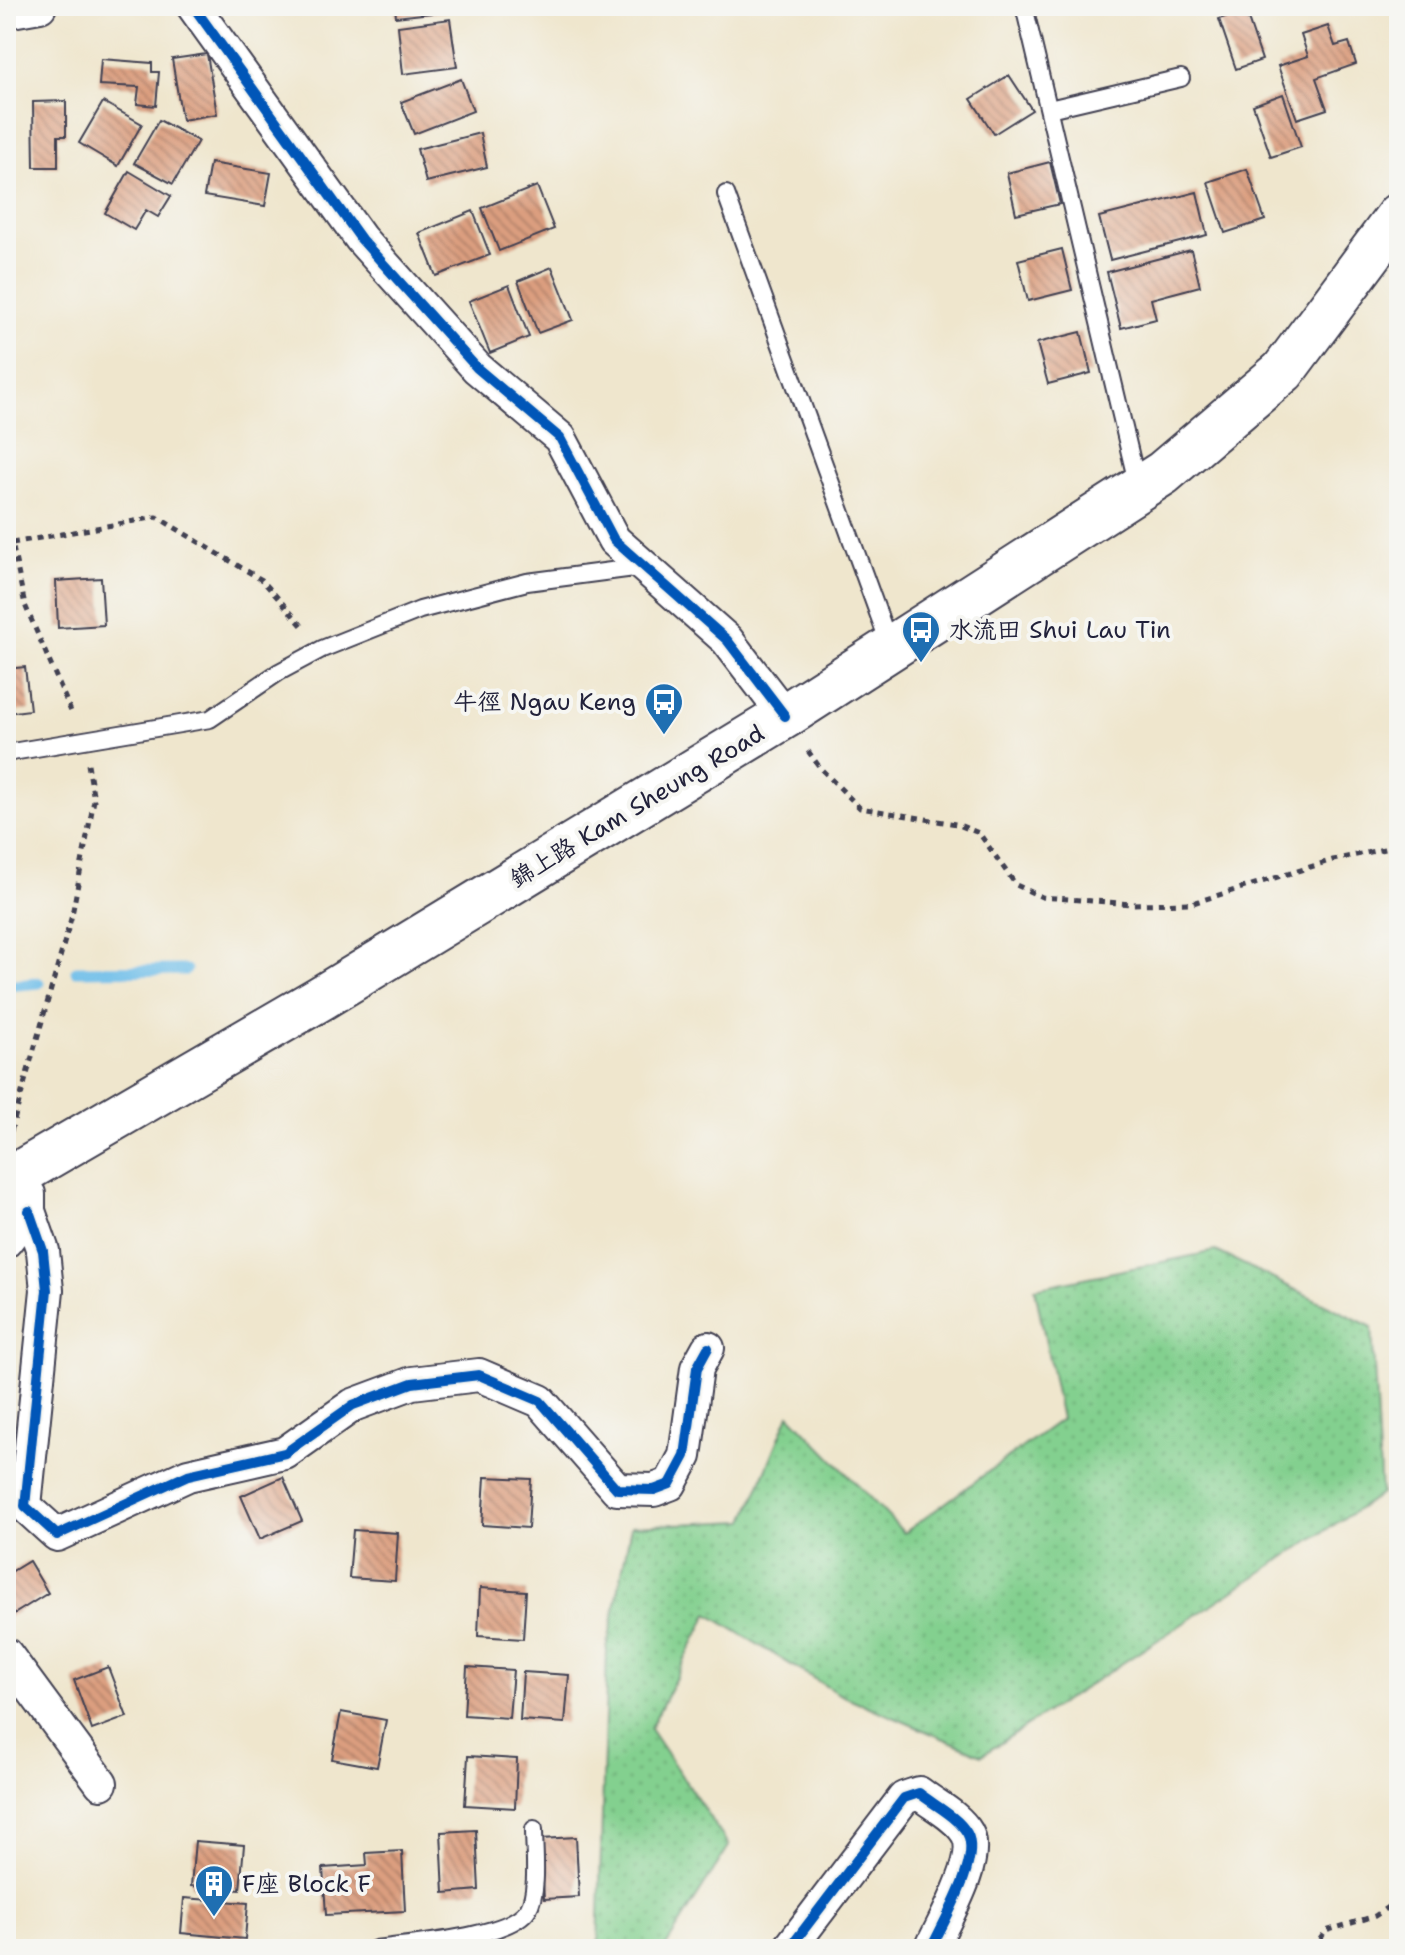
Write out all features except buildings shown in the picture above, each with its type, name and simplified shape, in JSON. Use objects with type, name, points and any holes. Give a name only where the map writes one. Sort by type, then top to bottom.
[{"type":"main road","name":"錦上路 Kam Sheung Road","points":[[21,1186],[321,998],[785,716],[1163,473],[1283,371],[1399,215]]},
{"type":"street","points":[[6,12],[40,6]]},
{"type":"street","points":[[193,6],[361,239],[477,368],[560,438],[614,540],[727,640],[785,716]]},
{"type":"street","points":[[6,1241],[21,1186]]},
{"type":"street","points":[[21,1186],[43,1251],[47,1290],[25,1506],[57,1535],[188,1475],[285,1453],[353,1405],[412,1383],[479,1375],[540,1401],[617,1489],[654,1490],[670,1484],[685,1456],[697,1368],[708,1348]]},
{"type":"street","points":[[6,1654],[101,1783]]},
{"type":"street","points":[[789,1949],[904,1798],[919,1793],[955,1820],[967,1834],[970,1844],[968,1867],[931,1949]]},
{"type":"lane","points":[[1024,6],[1138,488]]},
{"type":"lane","points":[[1049,109],[1181,78]]},
{"type":"lane","points":[[726,194],[890,648]]},
{"type":"lane","points":[[6,753],[210,719],[279,672],[322,649],[420,610],[527,582],[644,567]]},
{"type":"lane","points":[[376,1949],[471,1935],[502,1927],[518,1919],[529,1908],[534,1889],[534,1829]]},
{"type":"path","points":[[21,1186],[8,1143],[72,915],[94,800],[84,741],[25,605],[9,541],[157,517],[262,580],[322,649]]},
{"type":"path","points":[[785,716],[821,769],[860,808],[956,824],[979,833],[1016,885],[1042,897],[1132,904],[1193,903],[1333,860],[1389,848],[1399,855]]},
{"type":"path","points":[[1313,1949],[1326,1931],[1375,1916],[1399,1899]]},
{"type":"green space","points":[[1216,1251],[1372,1327],[1381,1494],[982,1755],[839,1694],[708,1614],[650,1729],[729,1846],[664,1949],[598,1949],[607,1649],[631,1526],[745,1521],[789,1414],[904,1533],[1061,1419],[1035,1288]]},
{"type":"waterway","points":[[76,971],[186,970]]},
{"type":"waterway","points":[[6,986],[39,983]]},
{"type":"cycle path","points":[[193,6],[361,239],[477,368],[560,438],[614,540],[727,640],[785,716]]},
{"type":"cycle path","points":[[29,1211],[43,1251],[47,1290],[25,1506],[57,1535],[188,1475],[285,1453],[353,1405],[412,1383],[479,1375],[540,1401],[617,1489],[654,1490],[670,1484],[685,1456],[697,1368],[708,1348]]},
{"type":"cycle path","points":[[789,1949],[904,1798],[919,1793],[957,1821],[967,1833],[970,1844],[965,1875],[931,1949]]},
{"type":"place","name":"水流田 Shui Lau Tin","points":[[921,664]]},
{"type":"place","name":"牛徑 Ngau Keng","points":[[664,736]]},
{"type":"place","name":"F座 Block F","points":[[214,1918]]}]
